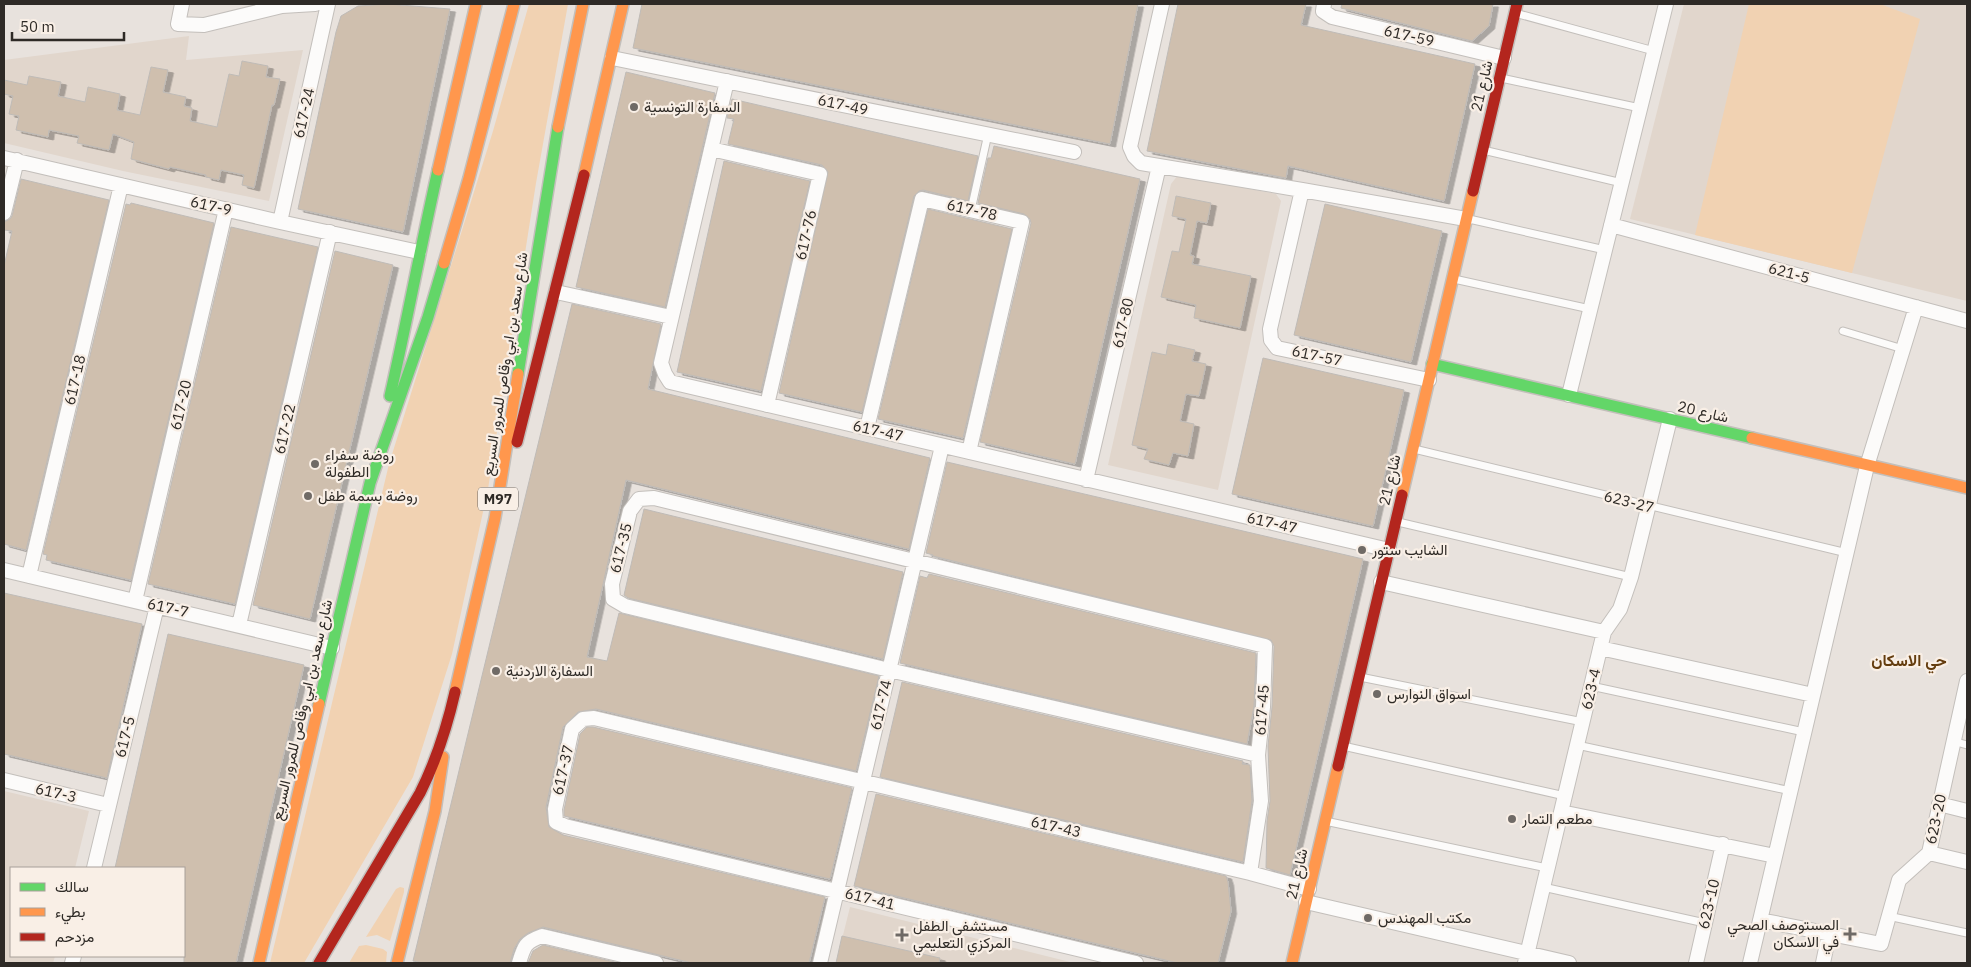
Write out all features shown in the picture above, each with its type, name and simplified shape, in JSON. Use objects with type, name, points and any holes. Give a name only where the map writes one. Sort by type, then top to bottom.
[{"type":"main road","points":[[370,483],[476,4]]},
{"type":"main road","name":"شارع سعد بن ابي وقاص للمرور السريع","points":[[258,963],[370,483],[428,317],[469,178],[514,4]]},
{"type":"main road","name":"شارع سعد بن ابي وقاص للمرور السريع","points":[[319,963],[420,793],[432,769],[449,718],[495,518],[559,119],[583,4]]},
{"type":"main road","points":[[495,518],[530,396],[556,292],[612,58],[623,4]]},
{"type":"main road","name":"شارع 21","points":[[1292,963],[1516,8]]},
{"type":"main road","name":"شارع 20","points":[[1432,364],[1967,488]]},
{"type":"main road","points":[[398,963],[435,811],[449,718]]},
{"type":"street","points":[[182,4],[178,24],[204,25],[282,5],[315,4]]},
{"type":"street","name":"617-24","points":[[280,222],[328,4]]},
{"type":"street","points":[[1162,4],[1130,147],[1134,156],[1141,163],[1466,219]]},
{"type":"street","name":"617-59","points":[[1324,4],[1322,11],[1332,17],[1504,58]]},
{"type":"street","points":[[1569,395],[1666,4]]},
{"type":"street","name":"617-49","points":[[612,58],[1074,152]]},
{"type":"street","name":"617-47","points":[[727,81],[661,363],[670,382],[1389,550]]},
{"type":"street","name":"617-76","points":[[711,150],[820,174],[767,405]]},
{"type":"street","points":[[4,214],[10,159]]},
{"type":"street","name":"617-9","points":[[10,159],[280,222],[420,252]]},
{"type":"street","name":"617-80","points":[[1086,480],[1159,166]]},
{"type":"street","name":"617-18","points":[[29,576],[121,185]]},
{"type":"street","name":"617-57","points":[[1302,190],[1270,329],[1271,340],[1277,348],[1429,380]]},
{"type":"street","name":"617-78","points":[[867,428],[922,199],[971,210],[1022,222],[969,452]]},
{"type":"street","name":"617-20","points":[[135,601],[226,209]]},
{"type":"street","name":"621-5","points":[[1611,225],[1967,321]]},
{"type":"street","name":"617-22","points":[[240,626],[330,232]]},
{"type":"street","points":[[556,292],[671,317]]},
{"type":"street","points":[[1750,963],[1867,466],[1916,307]]},
{"type":"street","name":"623-4","points":[[1526,958],[1604,632],[1620,609],[1631,577],[1670,419]]},
{"type":"street","name":"617-74","points":[[820,963],[942,446]]},
{"type":"street","name":"617-35","points":[[889,670],[625,606],[613,599],[612,584],[630,511],[639,498],[654,498],[916,560]]},
{"type":"street","name":"617-45","points":[[889,670],[1258,755],[1266,646],[916,560]]},
{"type":"street","name":"617-7","points":[[4,570],[332,648]]},
{"type":"street","points":[[1381,582],[1604,632]]},
{"type":"street","name":"617-5","points":[[94,867],[157,606]]},
{"type":"street","points":[[1600,648],[1813,695]]},
{"type":"street","name":"623-20","points":[[1829,934],[1881,944],[1898,880],[1929,853],[1967,685]]},
{"type":"street","name":"617-37","points":[[837,891],[565,826],[556,822],[554,809],[572,729],[583,720],[594,718],[863,782]]},
{"type":"street","points":[[1250,873],[1261,801],[1258,755]]},
{"type":"street","name":"617-3","points":[[4,780],[108,805]]},
{"type":"street","name":"617-43","points":[[863,782],[1250,873],[1308,895],[1526,958],[1569,963]]},
{"type":"street","points":[[1939,804],[1967,811]]},
{"type":"street","points":[[1561,812],[1775,856]]},
{"type":"street","name":"623-10","points":[[1696,963],[1723,844]]},
{"type":"street","points":[[1929,853],[1967,862]]},
{"type":"street","name":"617-41","points":[[837,891],[1136,963]]},
{"type":"street","points":[[1760,920],[1829,934],[1823,963]]},
{"type":"street","points":[[519,963],[523,950],[529,940],[542,936],[656,963]]},
{"type":"lane","points":[[1516,8],[1654,51]]},
{"type":"lane","points":[[1500,78],[1640,108]]},
{"type":"lane","points":[[971,210],[988,134]]},
{"type":"lane","points":[[1483,150],[1622,183]]},
{"type":"lane","points":[[1466,219],[1605,250]]},
{"type":"lane","points":[[1452,279],[1590,309]]},
{"type":"lane","points":[[1843,331],[1903,349]]},
{"type":"lane","name":"623-27","points":[[1413,448],[1648,507],[1846,553]]},
{"type":"lane","points":[[1395,521],[1631,577]]},
{"type":"lane","points":[[1360,676],[1582,722]]},
{"type":"lane","points":[[1591,686],[1804,732]]},
{"type":"lane","points":[[1953,741],[1967,745]]},
{"type":"lane","points":[[1577,745],[1791,791]]},
{"type":"lane","points":[[1343,746],[1565,796]]},
{"type":"lane","points":[[1325,821],[1547,868]]},
{"type":"lane","points":[[1543,886],[1705,923]]},
{"type":"lane","points":[[1888,916],[1967,933]]},
{"type":"shaded area","points":[[529,4],[568,4],[536,183],[488,489],[452,654],[413,777],[304,963],[270,963],[389,464],[493,131]]},
{"type":"shaded area","points":[[1684,4],[1967,4],[1967,301],[1630,219]]},
{"type":"shaded area","points":[[1749,4],[1880,4],[1920,19],[1852,273],[1695,235]]},
{"type":"shaded area","points":[[189,36],[186,60],[303,50],[269,201],[123,171],[4,143],[4,60]]},
{"type":"shaded area","points":[[1178,175],[1276,194],[1281,201],[1218,490],[1108,465],[1171,184]]},
{"type":"shaded area","points":[[4,791],[89,811],[75,867],[10,867],[10,957],[55,957],[53,963],[4,963]]},
{"type":"shaded area","points":[[404,888],[404,892],[390,941],[377,935],[366,937],[396,889]]},
{"type":"shaded area","name":"مستشفى الطفل المركزي التعليمي","points":[[850,907],[1074,963],[836,963]]},
{"type":"shaded area","points":[[366,945],[383,949],[387,952],[386,963],[349,963],[359,946]]},
{"type":"building","points":[[388,4],[450,9],[403,232],[298,209],[341,16],[358,6]]},
{"type":"building","points":[[642,4],[1138,4],[1110,144],[633,48]]},
{"type":"building","points":[[1178,4],[1306,4],[1301,25],[1475,64],[1444,201],[1288,166],[1286,178],[1147,151]]},
{"type":"building","points":[[1342,4],[1493,4],[1489,26],[1472,41],[1341,8]]},
{"type":"building","points":[[242,61],[268,66],[266,77],[280,79],[274,105],[272,105],[254,188],[242,185],[244,175],[221,170],[219,180],[206,177],[206,175],[170,167],[169,169],[131,159],[134,142],[113,134],[109,150],[77,143],[79,136],[49,130],[48,137],[16,130],[19,116],[9,114],[13,96],[4,94],[4,80],[27,85],[29,76],[61,82],[58,96],[85,102],[88,87],[120,94],[117,110],[140,115],[151,67],[168,70],[163,92],[186,97],[184,106],[192,108],[190,121],[217,127],[229,74],[239,76]]},
{"type":"building","points":[[626,72],[715,93],[665,307],[576,287]]},
{"type":"building","points":[[732,99],[978,156],[968,201],[923,190],[914,196],[862,412],[779,393],[828,172],[822,165],[728,144],[734,119],[727,118]]},
{"type":"building","points":[[994,146],[1140,179],[1075,464],[980,442],[1031,223],[1030,219],[1024,214],[978,203],[988,158],[991,158]]},
{"type":"building","points":[[724,161],[810,181],[761,391],[677,372]]},
{"type":"building","points":[[21,179],[109,200],[26,550],[4,544],[4,266],[12,231],[4,230],[4,222],[12,216]]},
{"type":"building","points":[[1176,196],[1211,203],[1207,223],[1197,221],[1190,255],[1194,256],[1192,264],[1251,276],[1240,328],[1194,318],[1196,305],[1161,297],[1172,251],[1179,252],[1186,219],[1172,216]]},
{"type":"building","points":[[131,203],[214,223],[131,580],[46,560],[47,555],[43,554],[126,204],[130,205]]},
{"type":"building","points":[[1325,204],[1442,231],[1411,362],[1294,335]]},
{"type":"building","points":[[928,209],[1012,229],[963,438],[878,419]]},
{"type":"building","points":[[231,227],[318,247],[235,604],[148,584]]},
{"type":"building","points":[[335,251],[393,265],[310,619],[253,605]]},
{"type":"building","points":[[572,304],[661,324],[648,389],[930,458],[909,549],[626,480],[587,657],[607,661],[619,613],[879,676],[856,771],[596,709],[578,712],[563,727],[546,807],[549,827],[563,835],[825,897],[809,963],[692,963],[543,927],[528,933],[520,939],[514,949],[510,963],[423,963],[413,961]]},
{"type":"building","points":[[1168,344],[1195,350],[1192,361],[1206,364],[1199,396],[1186,394],[1180,421],[1194,424],[1188,456],[1173,453],[1169,465],[1144,459],[1148,449],[1132,445],[1152,352],[1166,355]]},
{"type":"building","points":[[1263,358],[1404,390],[1373,526],[1232,494]]},
{"type":"building","points":[[947,462],[1363,559],[1290,875],[1266,868],[1267,821],[1270,801],[1268,746],[1272,707],[1274,646],[1271,640],[926,553]]},
{"type":"building","points":[[644,509],[903,572],[883,659],[628,598],[624,595]]},
{"type":"building","points":[[929,574],[1256,653],[1254,706],[1247,744],[900,663],[920,576],[927,578]]},
{"type":"building","points":[[4,593],[142,624],[107,778],[4,754]]},
{"type":"building","points":[[168,634],[304,665],[236,963],[184,963],[185,867],[115,867]]},
{"type":"building","points":[[902,682],[1243,761],[1242,764],[1250,765],[1252,801],[1243,862],[880,777]]},
{"type":"building","points":[[587,727],[852,788],[830,879],[564,816],[580,734]]},
{"type":"building","points":[[876,794],[1226,876],[1231,911],[1218,963],[1178,963],[854,886]]},
{"type":"building","points":[[842,936],[940,958],[939,963],[836,963]]},
{"type":"building","points":[[543,945],[619,963],[528,963],[533,951]]},
{"type":"traffic: fast","points":[[518,374],[558,127]]},
{"type":"traffic: fast","points":[[390,396],[438,170]]},
{"type":"traffic: fast","points":[[319,704],[370,483],[428,317],[444,263]]},
{"type":"traffic: fast","points":[[1432,364],[1752,438]]},
{"type":"traffic: slow","points":[[438,170],[476,4]]},
{"type":"traffic: slow","points":[[444,263],[469,178],[514,4]]},
{"type":"traffic: slow","points":[[558,127],[583,4]]},
{"type":"traffic: slow","points":[[584,175],[623,4]]},
{"type":"traffic: slow","points":[[1402,495],[1473,191]]},
{"type":"traffic: slow","points":[[455,692],[495,518],[518,374]]},
{"type":"traffic: slow","points":[[1752,438],[1967,488]]},
{"type":"traffic: slow","points":[[259,963],[319,704]]},
{"type":"traffic: slow","points":[[397,963],[435,811],[443,757]]},
{"type":"traffic: slow","points":[[1292,963],[1338,766]]},
{"type":"traffic: jam","points":[[1473,191],[1517,4]]},
{"type":"traffic: jam","points":[[517,442],[584,175]]},
{"type":"traffic: jam","points":[[1338,766],[1402,495]]},
{"type":"traffic: jam","points":[[319,963],[420,793],[441,744],[455,692]]},
{"type":"place","name":"السفارة التونسية","points":[[634,107]]},
{"type":"place","name":"روضة سفراء الطفولة","points":[[315,464]]},
{"type":"place","name":"روضة بسمة طفل","points":[[308,496]]},
{"type":"place","name":"الشايب ستور","points":[[1362,550]]},
{"type":"place","name":"السفارة الاردنية","points":[[496,671]]},
{"type":"place","name":"اسواق النوارس","points":[[1377,694]]},
{"type":"place","name":"مطعم التمار","points":[[1512,819]]},
{"type":"place","name":"مكتب المهندس","points":[[1368,918]]},
{"type":"place","name":"المستوصف الصحي في الاسكان","points":[[1850,934]]},
{"type":"place","name":"مستشفى الطفل المركزي التعليمي","points":[[902,935]]},
{"type":"district","name":"حي الاسكان","points":[[1909,660]]}]
